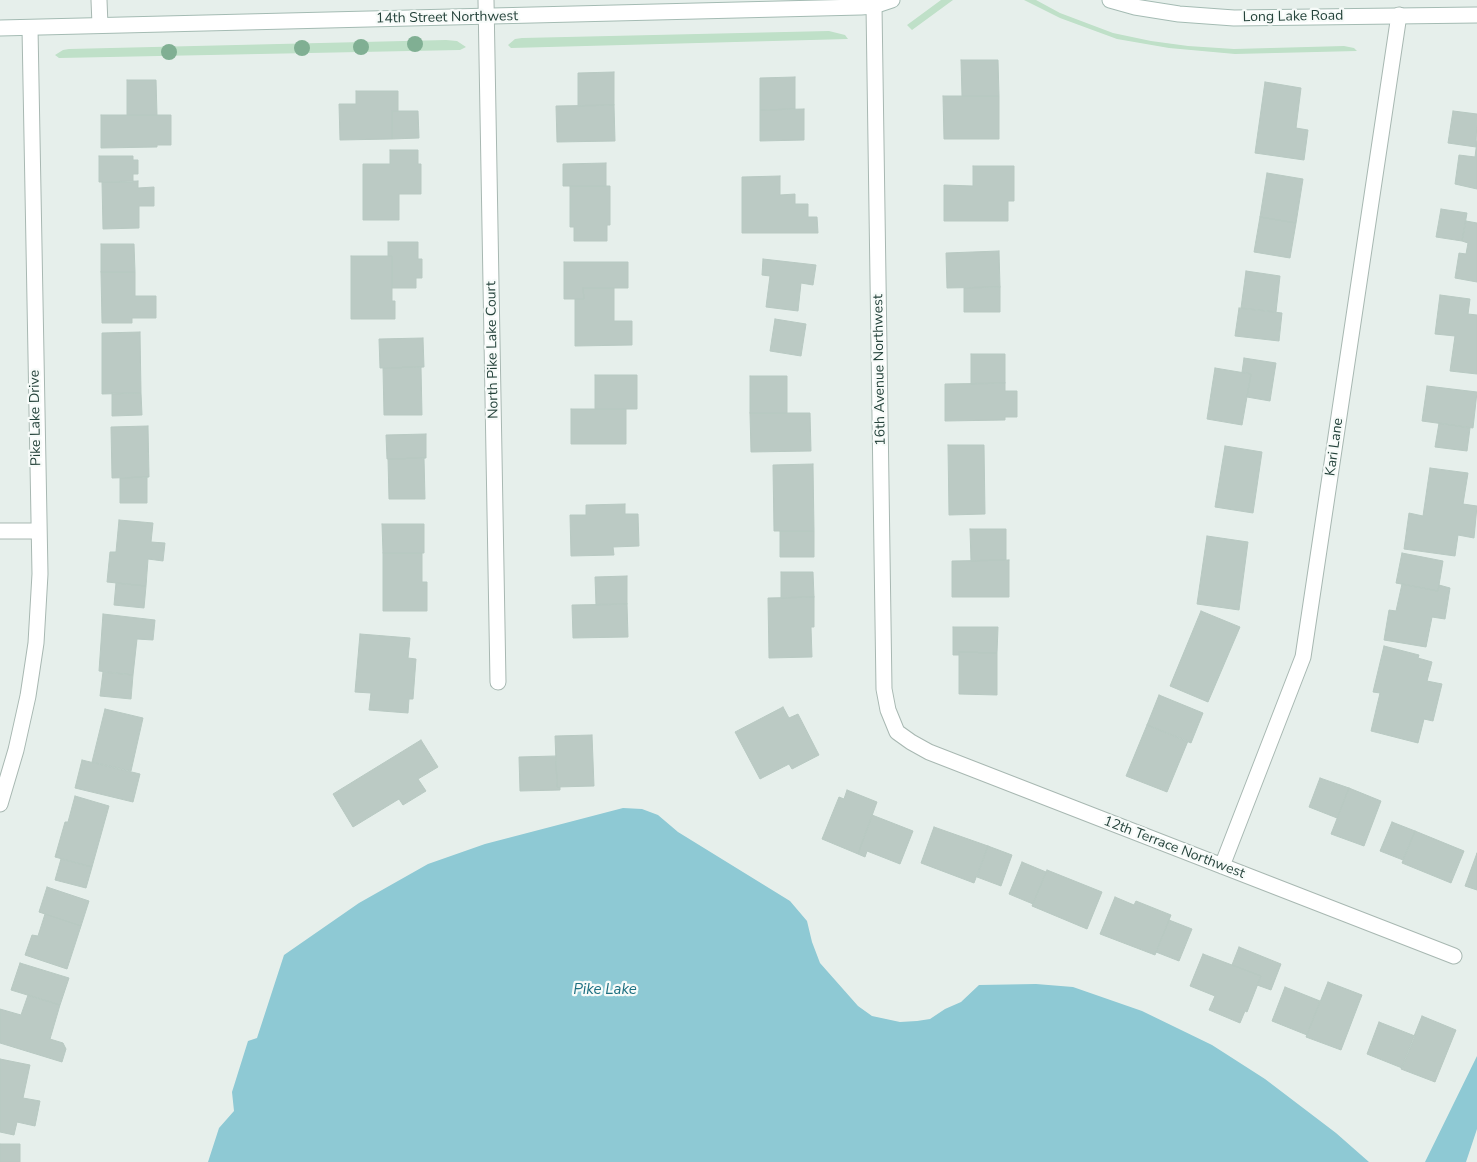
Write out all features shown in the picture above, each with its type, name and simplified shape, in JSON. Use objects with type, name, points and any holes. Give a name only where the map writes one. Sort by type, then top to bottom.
[{"type":"street","points":[[99,0],[100,25]]},
{"type":"street","name":"North Pike Lake Court","points":[[486,0],[498,682]]},
{"type":"street","name":"14th Street Northwest","points":[[0,28],[874,6],[892,0]]},
{"type":"street","name":"Long Lake Road","points":[[1110,0],[1134,8],[1234,18],[1477,15]]},
{"type":"street","name":"16th Avenue Northwest","points":[[874,6],[884,690],[888,710],[897,732]]},
{"type":"street","name":"Kari Lane","points":[[1222,866],[1303,658],[1399,15]]},
{"type":"street","name":"Pike Lake Drive","points":[[0,804],[16,750],[28,696],[36,643],[40,574],[30,28]]},
{"type":"street","points":[[0,531],[38,531]]},
{"type":"street","name":"12th Terrace Northwest","points":[[897,732],[930,752],[1454,956]]},
{"type":"green space","points":[[941,0],[953,0],[912,30],[907,25]]},
{"type":"green space","points":[[1024,0],[1036,0],[1060,13],[1113,33],[1151,41],[1234,49],[1344,46],[1354,48],[1357,51],[1235,54],[1169,48],[1117,39],[1060,18]]},
{"type":"green space","points":[[829,31],[845,35],[848,39],[511,48],[508,45],[515,39],[522,38]]},
{"type":"green space","points":[[457,41],[466,47],[460,50],[59,58],[55,55],[69,49]]},
{"type":"water","name":"Pike Lake","points":[[623,808],[642,809],[658,815],[678,832],[790,901],[807,921],[820,963],[858,1006],[872,1016],[900,1022],[930,1019],[945,1009],[961,1002],[979,985],[1036,984],[1073,987],[1142,1011],[1212,1045],[1265,1079],[1336,1133],[1369,1162],[208,1162],[219,1128],[234,1111],[232,1092],[248,1041],[257,1038],[284,955],[359,903],[428,864],[485,844]]},
{"type":"water","points":[[1477,1056],[1477,1129],[1466,1162],[1425,1162]]},
{"type":"building","points":[[961,60],[998,60],[999,96],[962,96]]},
{"type":"building","points":[[614,72],[614,105],[578,106],[578,73]]},
{"type":"building","points":[[795,77],[795,109],[760,110],[760,78]]},
{"type":"building","points":[[127,80],[156,80],[157,115],[127,115]]},
{"type":"building","points":[[1265,82],[1301,88],[1296,128],[1308,130],[1304,160],[1255,153]]},
{"type":"building","points":[[356,91],[398,91],[398,111],[392,111],[392,139],[340,140],[339,104],[356,104]]},
{"type":"building","points":[[943,96],[999,96],[999,139],[944,139]]},
{"type":"building","points":[[614,105],[615,141],[557,142],[556,106]]},
{"type":"building","points":[[804,109],[804,140],[760,141],[760,110]]},
{"type":"building","points":[[392,111],[418,111],[419,138],[392,139]]},
{"type":"building","points":[[1453,111],[1477,114],[1476,147],[1448,143]]},
{"type":"building","points":[[101,115],[171,115],[171,145],[101,148]]},
{"type":"building","points":[[1477,141],[1477,189],[1455,184],[1459,155],[1475,157]]},
{"type":"building","points":[[390,150],[418,150],[418,164],[421,164],[421,194],[399,194],[399,220],[363,220],[363,164],[390,164]]},
{"type":"building","points":[[99,156],[133,156],[133,160],[138,160],[138,174],[133,174],[133,182],[99,182]]},
{"type":"building","points":[[606,163],[606,186],[563,186],[563,164]]},
{"type":"building","points":[[973,166],[1014,166],[1014,201],[1008,201],[1008,221],[944,221],[944,185],[973,186]]},
{"type":"building","points":[[1267,173],[1303,179],[1296,223],[1260,217]]},
{"type":"building","points":[[780,176],[780,195],[795,194],[795,204],[808,204],[808,217],[817,217],[818,233],[742,233],[742,177]]},
{"type":"building","points":[[138,181],[138,188],[154,187],[154,206],[139,206],[139,228],[103,229],[102,182]]},
{"type":"building","points":[[570,186],[610,186],[610,225],[607,225],[607,241],[574,241],[574,227],[570,227]]},
{"type":"building","points":[[1441,209],[1467,213],[1462,241],[1436,237]]},
{"type":"building","points":[[1260,217],[1296,223],[1290,258],[1254,252]]},
{"type":"building","points":[[1466,221],[1477,223],[1477,282],[1455,278],[1459,253],[1466,254],[1468,243],[1462,241]]},
{"type":"building","points":[[388,242],[418,242],[418,259],[422,259],[422,278],[416,278],[416,288],[392,288],[392,256],[388,256]]},
{"type":"building","points":[[101,244],[134,244],[135,272],[101,272]]},
{"type":"building","points":[[999,251],[1000,287],[947,288],[946,253]]},
{"type":"building","points":[[351,256],[392,256],[392,301],[395,301],[395,319],[351,319]]},
{"type":"building","points":[[763,259],[816,265],[813,285],[801,283],[798,311],[766,307],[770,276],[762,275]]},
{"type":"building","points":[[564,262],[628,262],[628,288],[583,288],[584,299],[564,299]]},
{"type":"building","points":[[1246,271],[1280,276],[1276,312],[1241,308]]},
{"type":"building","points":[[101,272],[135,272],[135,296],[156,296],[156,318],[132,318],[132,323],[102,323]]},
{"type":"building","points":[[1000,287],[1000,312],[964,312],[964,288]]},
{"type":"building","points":[[583,288],[614,288],[614,321],[632,321],[632,345],[575,346],[575,299],[584,299]]},
{"type":"building","points":[[1440,295],[1470,299],[1468,314],[1477,315],[1477,374],[1450,371],[1455,336],[1435,334]]},
{"type":"building","points":[[1239,308],[1282,313],[1279,341],[1235,336]]},
{"type":"building","points":[[775,319],[806,324],[801,356],[770,351]]},
{"type":"building","points":[[140,332],[141,393],[102,394],[102,333]]},
{"type":"building","points":[[423,338],[424,367],[380,368],[379,339]]},
{"type":"building","points":[[971,354],[1005,354],[1005,383],[971,384]]},
{"type":"building","points":[[1244,358],[1276,363],[1270,401],[1247,397],[1251,374],[1242,372]]},
{"type":"building","points":[[421,367],[422,415],[384,415],[383,368]]},
{"type":"building","points":[[1215,368],[1251,374],[1242,425],[1207,419]]},
{"type":"building","points":[[595,375],[637,375],[637,409],[595,409]]},
{"type":"building","points":[[750,376],[787,376],[787,413],[750,413]]},
{"type":"building","points":[[1005,383],[1005,391],[1017,391],[1017,417],[1005,417],[1005,420],[945,421],[945,384]]},
{"type":"building","points":[[1427,386],[1477,392],[1473,428],[1422,421]]},
{"type":"building","points":[[112,393],[141,393],[142,415],[112,416]]},
{"type":"building","points":[[571,409],[626,409],[626,444],[571,444]]},
{"type":"building","points":[[750,413],[810,413],[811,451],[751,452]]},
{"type":"building","points":[[1439,423],[1470,428],[1467,451],[1435,447]]},
{"type":"building","points":[[148,426],[149,477],[112,478],[111,427]]},
{"type":"building","points":[[426,434],[426,458],[387,459],[386,435]]},
{"type":"building","points":[[948,445],[984,445],[985,514],[949,515]]},
{"type":"building","points":[[1225,446],[1262,452],[1253,513],[1215,507]]},
{"type":"building","points":[[424,458],[425,499],[389,499],[388,459]]},
{"type":"building","points":[[813,464],[814,531],[774,531],[773,465]]},
{"type":"building","points":[[1430,468],[1468,473],[1463,504],[1477,506],[1474,538],[1458,535],[1455,556],[1404,549],[1409,513],[1423,516]]},
{"type":"building","points":[[147,477],[147,503],[120,503],[120,478]]},
{"type":"building","points":[[625,504],[625,514],[638,514],[639,546],[613,547],[614,555],[571,556],[570,515],[586,515],[586,505]]},
{"type":"building","points":[[119,520],[153,523],[151,542],[165,543],[163,561],[148,559],[146,586],[107,582],[110,552],[116,552]]},
{"type":"building","points":[[382,524],[424,524],[424,553],[383,553]]},
{"type":"building","points":[[970,529],[1006,529],[1006,560],[971,561]]},
{"type":"building","points":[[780,531],[814,531],[814,557],[780,557]]},
{"type":"building","points":[[1207,536],[1248,542],[1239,610],[1197,604]]},
{"type":"building","points":[[383,553],[422,553],[422,582],[427,582],[427,611],[383,611]]},
{"type":"building","points":[[1402,553],[1443,561],[1438,591],[1396,583]]},
{"type":"building","points":[[1009,560],[1009,597],[952,597],[952,561]]},
{"type":"building","points":[[781,572],[813,572],[814,597],[781,598]]},
{"type":"building","points":[[627,576],[627,604],[596,605],[595,577]]},
{"type":"building","points":[[116,583],[146,586],[144,608],[114,605]]},
{"type":"building","points":[[1402,584],[1438,591],[1439,585],[1450,588],[1445,619],[1432,617],[1426,647],[1384,640],[1389,610],[1396,611]]},
{"type":"building","points":[[814,597],[814,627],[811,627],[812,657],[769,658],[768,598]]},
{"type":"building","points":[[627,604],[628,637],[573,638],[572,605]]},
{"type":"building","points":[[1201,611],[1240,627],[1208,702],[1170,686]]},
{"type":"building","points":[[103,614],[155,620],[153,640],[137,639],[133,675],[99,671]]},
{"type":"building","points":[[953,627],[998,627],[997,653],[959,652],[959,655],[953,655]]},
{"type":"building","points":[[360,634],[410,638],[408,658],[416,659],[413,699],[409,699],[408,713],[369,710],[371,693],[355,692]]},
{"type":"building","points":[[1384,646],[1419,655],[1418,658],[1432,662],[1427,681],[1442,684],[1433,721],[1424,719],[1418,743],[1371,731],[1380,693],[1373,692]]},
{"type":"building","points":[[959,652],[997,653],[997,695],[959,694]]},
{"type":"building","points":[[103,672],[133,675],[131,699],[100,696]]},
{"type":"building","points":[[1159,695],[1203,713],[1191,743],[1147,725]]},
{"type":"building","points":[[783,707],[789,718],[798,714],[819,755],[792,769],[789,764],[760,779],[735,732]]},
{"type":"building","points":[[105,709],[143,718],[131,771],[92,762]]},
{"type":"building","points":[[1147,725],[1188,741],[1167,792],[1126,776]]},
{"type":"building","points":[[592,735],[594,786],[557,787],[555,736]]},
{"type":"building","points":[[421,740],[438,767],[418,779],[426,791],[403,805],[399,799],[353,827],[333,794]]},
{"type":"building","points":[[556,756],[557,787],[560,787],[560,790],[520,791],[519,757]]},
{"type":"building","points":[[82,760],[140,774],[133,802],[75,788]]},
{"type":"building","points":[[1320,778],[1349,788],[1337,818],[1309,807]]},
{"type":"building","points":[[1349,788],[1381,801],[1364,846],[1331,834]]},
{"type":"building","points":[[847,790],[877,802],[858,854],[822,839],[839,797],[844,799]]},
{"type":"building","points":[[75,796],[109,806],[92,867],[55,857]]},
{"type":"building","points":[[872,815],[913,831],[900,864],[867,851],[865,857],[858,854]]},
{"type":"building","points":[[1392,822],[1415,831],[1403,860],[1380,851]]},
{"type":"building","points":[[934,827],[988,846],[974,883],[921,863]]},
{"type":"building","points":[[1415,831],[1464,851],[1451,883],[1402,863]]},
{"type":"building","points":[[988,846],[1012,855],[1001,886],[977,877]]},
{"type":"building","points":[[1477,853],[1477,890],[1465,886]]},
{"type":"building","points":[[61,859],[92,867],[86,888],[55,880]]},
{"type":"building","points":[[1022,862],[1046,872],[1033,904],[1009,894]]},
{"type":"building","points":[[1047,870],[1102,892],[1087,929],[1032,906]]},
{"type":"building","points":[[47,887],[89,901],[81,926],[39,912]]},
{"type":"building","points":[[1115,897],[1134,905],[1136,901],[1171,915],[1155,955],[1100,934]]},
{"type":"building","points":[[45,914],[81,926],[67,969],[25,955],[32,935],[38,936]]},
{"type":"building","points":[[1169,920],[1192,929],[1179,961],[1156,952]]},
{"type":"building","points":[[1239,947],[1281,964],[1271,990],[1257,985],[1261,976],[1232,965]]},
{"type":"building","points":[[1203,954],[1261,976],[1247,1012],[1245,1011],[1240,1023],[1209,1010],[1215,996],[1190,986]]},
{"type":"building","points":[[20,963],[69,978],[60,1005],[11,990]]},
{"type":"building","points":[[1328,982],[1362,995],[1341,1050],[1306,1037]]},
{"type":"building","points":[[1285,987],[1320,1001],[1307,1035],[1272,1021]]},
{"type":"building","points":[[28,995],[60,1005],[50,1039],[63,1043],[66,1049],[62,1062],[0,1043],[0,1009],[21,1015]]},
{"type":"building","points":[[1422,1016],[1456,1030],[1435,1082],[1401,1069]]},
{"type":"building","points":[[1379,1022],[1415,1036],[1402,1068],[1367,1054]]},
{"type":"building","points":[[0,1059],[30,1065],[23,1098],[40,1101],[35,1126],[17,1122],[14,1135],[0,1132]]},
{"type":"building","points":[[0,1144],[20,1144],[20,1162],[0,1162]]}]
